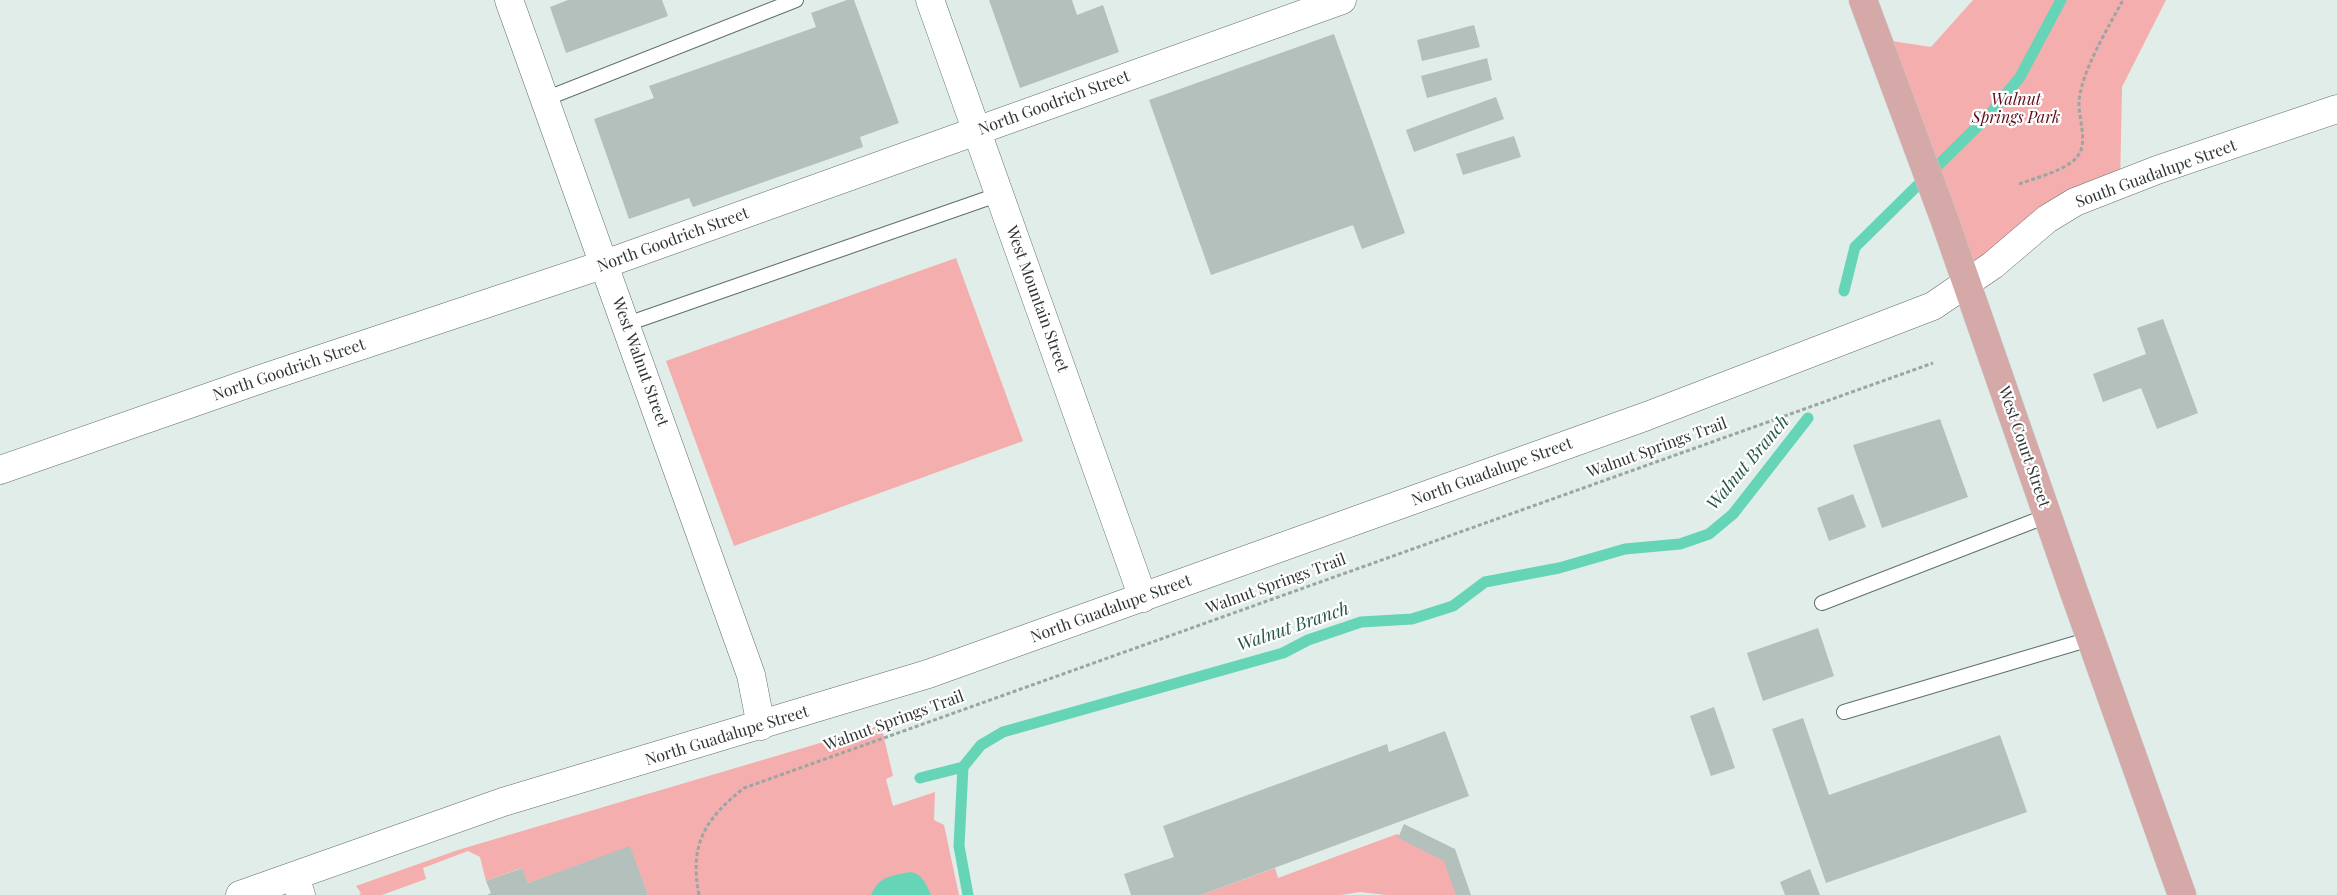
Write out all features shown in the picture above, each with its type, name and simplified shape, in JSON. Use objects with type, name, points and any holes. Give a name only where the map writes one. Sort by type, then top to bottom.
[{"type":"main road","name":"West Court Street","points":[[1863,0],[1946,221],[2090,639],[2182,895]]},
{"type":"street","name":"West Walnut Street","points":[[509,0],[627,324],[751,675],[761,726]]},
{"type":"street","name":"West Mountain Street","points":[[930,0],[1143,598]]},
{"type":"street","name":"North Goodrich Street","points":[[0,470],[261,378],[605,264],[1342,0]]},
{"type":"street","name":"South Guadalupe Street","points":[[1967,284],[2047,219],[2075,202],[2156,170],[2337,109]]},
{"type":"street","name":"North Guadalupe Street","points":[[240,895],[298,885],[503,802],[761,726],[928,674],[1143,598],[1721,388],[1919,313],[1967,284]]},
{"type":"lane","points":[[545,99],[796,0]]},
{"type":"lane","points":[[627,324],[1000,194]]},
{"type":"lane","points":[[1822,603],[2048,516]]},
{"type":"lane","points":[[1844,712],[2090,639]]},
{"type":"path","points":[[2019,184],[2070,164],[2078,156],[2083,146],[2079,100],[2087,72],[2123,0]]},
{"type":"path","name":"Walnut Springs Trail","points":[[699,895],[696,858],[705,829],[719,810],[744,788],[1933,363]]},
{"type":"green space","name":"Walnut Springs Park","points":[[1973,0],[2166,0],[2122,87],[2120,185],[1967,284],[1879,39],[1931,47]]},
{"type":"green space","points":[[956,258],[1023,441],[734,546],[666,361]]},
{"type":"green space","points":[[881,725],[893,776],[886,779],[893,806],[935,792],[934,820],[944,825],[959,895],[648,895],[630,847],[528,883],[521,868],[486,881],[480,857],[468,851],[423,868],[426,879],[382,895],[359,895],[361,893],[356,886],[458,850]]},
{"type":"green space","points":[[1397,834],[1449,858],[1461,895],[1386,895],[1360,892],[1341,895],[1201,895],[1275,868],[1278,878]]},
{"type":"shaded area","points":[[910,872],[921,877],[931,895],[871,895],[882,880]]},
{"type":"building","points":[[568,0],[662,0],[668,16],[566,53],[550,7]]},
{"type":"building","points":[[847,0],[854,0],[899,123],[860,137],[863,147],[693,207],[689,198],[629,219],[594,119],[654,98],[649,86],[816,27],[811,13]]},
{"type":"building","points":[[989,0],[1072,0],[1077,15],[1103,5],[1119,52],[1020,88]]},
{"type":"building","points":[[1474,25],[1480,47],[1422,61],[1417,40]]},
{"type":"building","points":[[1334,34],[1405,233],[1362,249],[1353,225],[1211,275],[1149,100]]},
{"type":"building","points":[[1487,58],[1492,80],[1427,98],[1421,76]]},
{"type":"building","points":[[1496,97],[1504,119],[1414,152],[1406,130]]},
{"type":"building","points":[[1514,136],[1521,157],[1463,175],[1456,154]]},
{"type":"building","points":[[2163,319],[2198,413],[2157,429],[2141,388],[2103,402],[2093,374],[2146,354],[2137,328]]},
{"type":"building","points":[[1940,419],[1968,497],[1882,528],[1853,445]]},
{"type":"building","points":[[1853,494],[1866,527],[1829,541],[1817,508]]},
{"type":"building","points":[[1818,628],[1834,676],[1763,701],[1747,653]]},
{"type":"building","points":[[1714,707],[1735,768],[1711,776],[1690,716]]},
{"type":"building","points":[[1803,718],[1829,795],[2000,735],[2027,812],[1826,883],[1772,729]]},
{"type":"building","points":[[1445,731],[1469,796],[1201,895],[1131,895],[1124,874],[1174,857],[1163,826],[1387,744],[1389,752]]},
{"type":"building","points":[[1404,824],[1455,849],[1471,895],[1456,895],[1444,861],[1398,838]]},
{"type":"building","points":[[630,846],[648,895],[487,895],[491,893],[486,881],[522,868],[528,883]]},
{"type":"building","points":[[1810,869],[1820,895],[1785,895],[1780,882]]},
{"type":"waterway","name":"Walnut Branch","points":[[1844,291],[1855,247],[1990,114],[2020,77],[2061,0]]},
{"type":"waterway","name":"Walnut Branch","points":[[968,895],[959,846],[963,767],[981,745],[1003,732],[1283,653],[1308,640],[1361,622],[1412,619],[1453,606],[1485,582],[1559,568],[1625,549],[1680,544],[1709,534],[1733,514],[1808,418]]},
{"type":"waterway","points":[[920,778],[963,767]]}]
